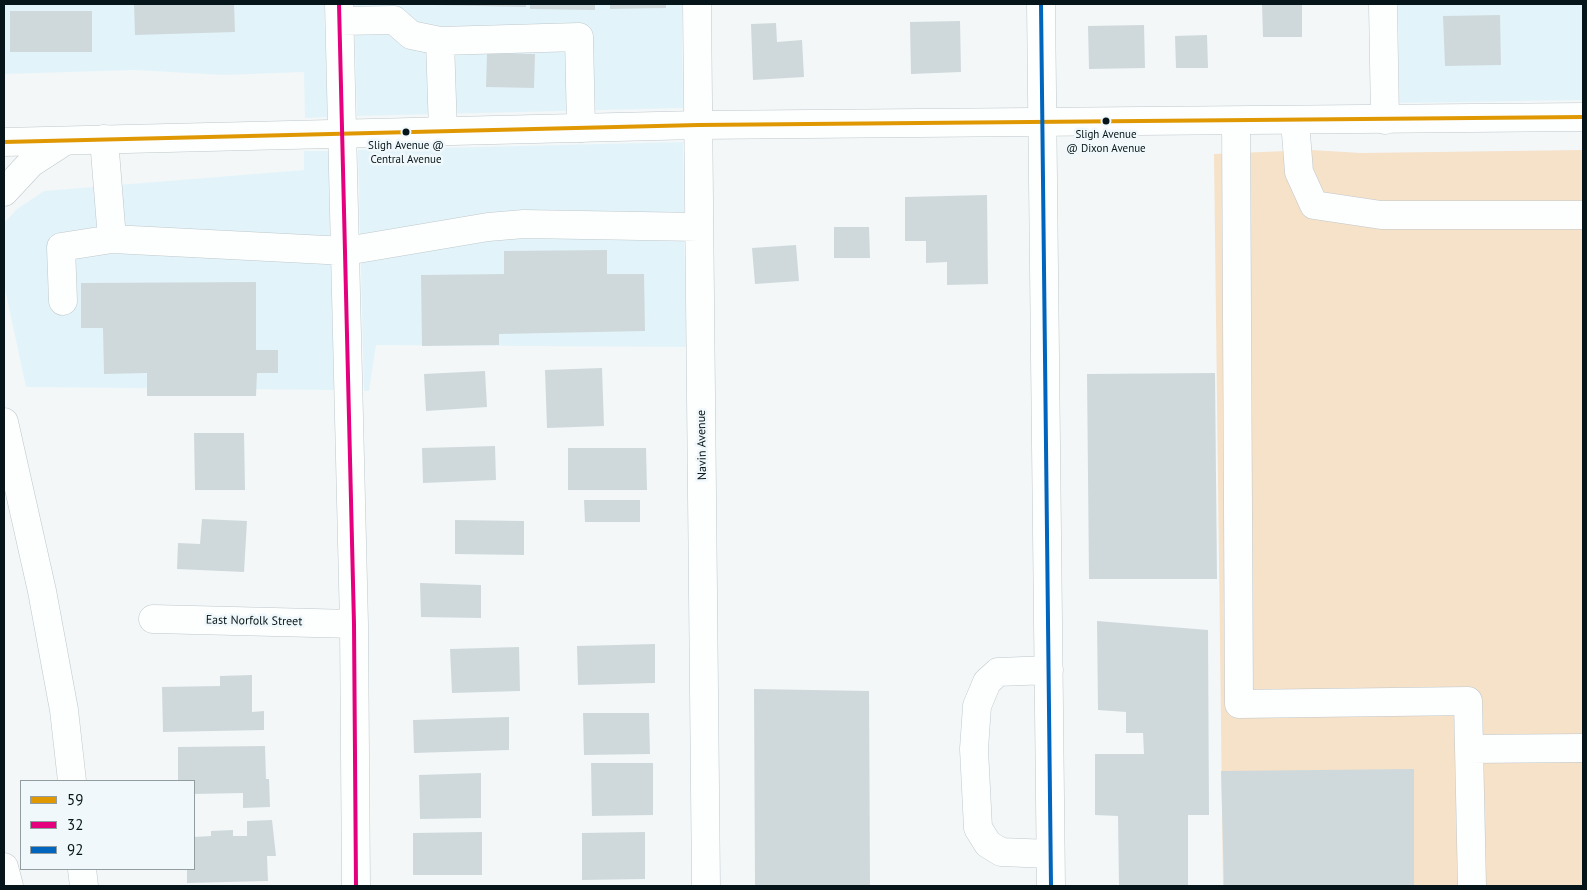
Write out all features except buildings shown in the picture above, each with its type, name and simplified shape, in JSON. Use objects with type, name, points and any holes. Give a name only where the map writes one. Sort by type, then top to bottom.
[{"type":"main road","name":"Navin Avenue","points":[[697,4],[706,886]]},
{"type":"main road","points":[[1040,4],[1043,123],[1051,886]]},
{"type":"main road","points":[[1383,4],[1385,120]]},
{"type":"main road","points":[[356,886],[354,624],[339,13],[394,12],[411,36],[440,41],[579,37],[581,128]]},
{"type":"main road","points":[[440,41],[443,131]]},
{"type":"main road","points":[[4,142],[698,125],[1583,117]]},
{"type":"main road","points":[[1236,121],[1239,704],[1468,701],[1472,886]]},
{"type":"main road","points":[[1295,121],[1299,172],[1314,205],[1381,215],[1583,215]]},
{"type":"main road","points":[[104,140],[112,239]]},
{"type":"main road","points":[[4,192],[31,163],[65,141]]},
{"type":"main road","points":[[63,301],[61,247],[112,239],[346,251],[488,227],[524,224],[699,227]]},
{"type":"main road","points":[[4,422],[44,600],[64,710],[72,780]]},
{"type":"main road","name":"East Norfolk Street","points":[[153,620],[354,624]]},
{"type":"main road","points":[[1049,670],[998,672],[987,682],[977,706],[974,749],[978,828],[988,844],[1001,852],[1050,854]]},
{"type":"main road","points":[[1469,749],[1583,748]]},
{"type":"main road","points":[[4,867],[10,886]]},
{"type":"main road","points":[[82,870],[84,886]]},
{"type":"shaded area","points":[[4,4],[324,4],[328,117],[305,118],[304,72],[225,75],[134,70],[4,74]]},
{"type":"shaded area","points":[[354,4],[682,4],[683,108],[357,116]]},
{"type":"shaded area","points":[[1398,4],[1583,4],[1583,100],[1399,103]]},
{"type":"shaded area","points":[[683,142],[686,347],[376,345],[369,391],[364,391],[358,150]]},
{"type":"shaded area","points":[[1311,150],[1361,153],[1583,150],[1583,886],[1223,886],[1214,154]]},
{"type":"shaded area","points":[[304,151],[329,151],[334,390],[26,387],[4,284],[4,223],[17,209],[44,191],[304,170]]},
{"type":"transit line","name":"32","points":[[339,4],[354,624],[356,886]]},
{"type":"transit line","name":"92","points":[[1041,4],[1051,886]]},
{"type":"transit line","name":"59","points":[[4,142],[698,125],[1583,117]]},
{"type":"place","name":"Sligh Avenue @ Dixon Avenue","points":[[1106,121]]},
{"type":"place","name":"Sligh Avenue @ Central Avenue","points":[[406,132]]}]
